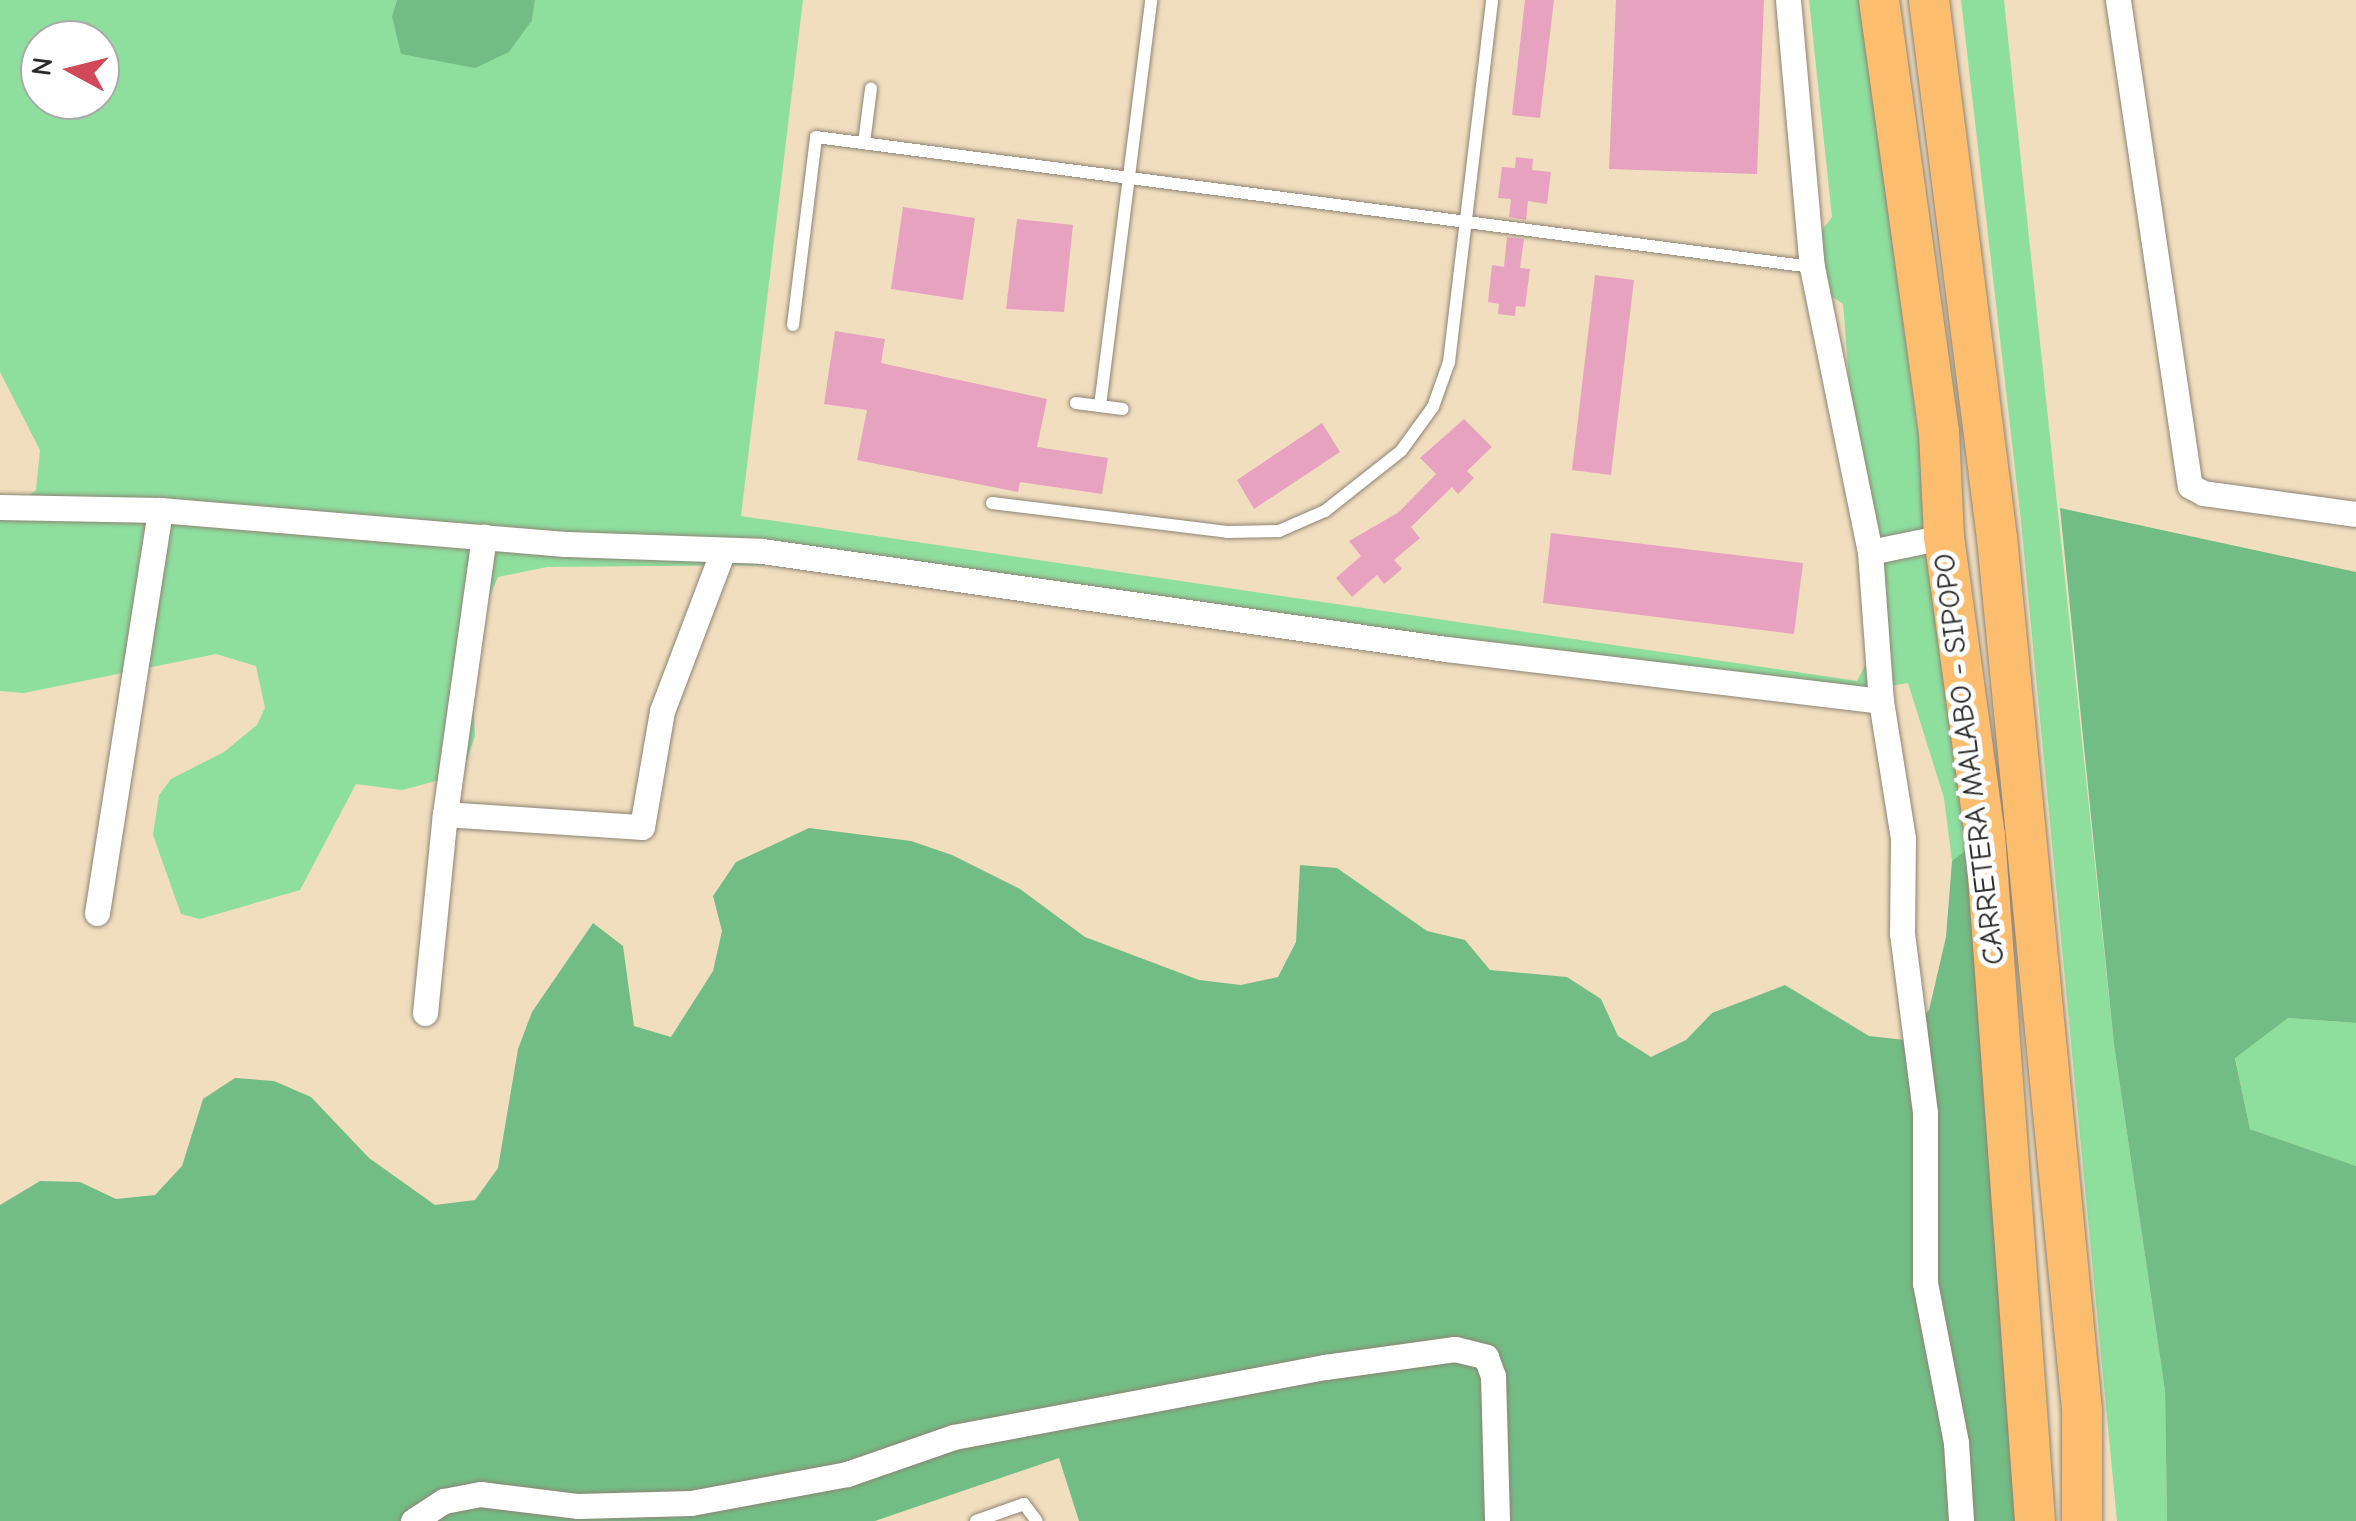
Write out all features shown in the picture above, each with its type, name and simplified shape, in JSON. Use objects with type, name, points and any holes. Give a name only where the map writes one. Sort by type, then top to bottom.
[{"type":"highway","name":"CARRETERA MALABO - SIPOPO","points":[[1879,0],[1939,430],[1944,538],[1985,835],[2034,1521]]},
{"type":"highway","name":"CARRETERA MALABO - SIPOPO","points":[[1929,0],[1997,538],[2082,1410],[2082,1521]]},
{"type":"street","points":[[1788,0],[1812,267],[1870,552],[1881,700],[1904,839],[1902,933],[1925,1113],[1926,1282],[1952,1421],[1961,1521]]},
{"type":"street","points":[[2118,0],[2190,486],[2203,494],[2356,514]]},
{"type":"street","points":[[0,507],[160,510],[484,538],[723,550],[1881,700]]},
{"type":"street","points":[[97,914],[160,510]]},
{"type":"street","points":[[425,1013],[446,814],[484,538]]},
{"type":"street","points":[[1870,552],[1944,538]]},
{"type":"street","points":[[446,814],[642,826],[662,711],[723,550]]},
{"type":"street","points":[[413,1521],[444,1501],[480,1494],[578,1506],[691,1504],[847,1474],[954,1437],[1326,1366],[1455,1349],[1486,1357],[1493,1376],[1497,1521]]},
{"type":"lane","points":[[1100,406],[1151,0]]},
{"type":"lane","points":[[992,503],[1252,534],[1300,525],[1324,512],[1401,450],[1433,408],[1449,362],[1492,0]]},
{"type":"lane","points":[[864,143],[871,88]]},
{"type":"lane","points":[[793,324],[816,137],[1812,267]]},
{"type":"lane","points":[[1076,402],[1123,409]]},
{"type":"lane","points":[[976,1521],[1024,1504],[1036,1521]]},
{"type":"green space","points":[[0,0],[397,0],[392,16],[532,20],[535,0],[803,0],[741,516],[1857,681],[1871,654],[1843,304],[1793,269],[1832,217],[1809,0],[1860,0],[1974,853],[1952,861],[1944,798],[1908,683],[1811,699],[768,565],[547,567],[498,577],[470,641],[475,736],[462,774],[402,790],[356,784],[300,890],[200,919],[181,914],[153,835],[159,795],[171,779],[224,752],[257,725],[265,708],[256,666],[216,654],[24,693],[0,691],[0,518],[36,490],[40,450],[0,372]]},
{"type":"green space","points":[[397,0],[535,0],[532,20],[509,52],[475,68],[401,54],[392,16]]},
{"type":"green space","points":[[1961,0],[2004,0],[2114,1045],[2165,1391],[2167,1521],[2117,1521],[2021,521]]},
{"type":"green space","points":[[2060,508],[2356,572],[2356,1023],[2288,1018],[2235,1058],[2250,1129],[2356,1166],[2356,1521],[2167,1521],[2165,1391],[2114,1045]]},
{"type":"green space","points":[[809,828],[911,841],[952,855],[1020,889],[1085,937],[1199,980],[1241,985],[1278,977],[1296,942],[1300,865],[1337,868],[1427,931],[1465,940],[1490,970],[1567,977],[1601,999],[1618,1036],[1651,1057],[1686,1040],[1712,1013],[1785,985],[1869,1036],[1905,1040],[1929,1010],[1946,937],[1952,861],[1987,834],[2047,1521],[1079,1521],[1059,1458],[875,1521],[0,1521],[0,1205],[40,1181],[80,1182],[116,1199],[155,1195],[182,1166],[203,1099],[235,1078],[274,1081],[311,1097],[369,1158],[435,1205],[475,1200],[498,1168],[518,1049],[532,1012],[593,923],[623,946],[634,1026],[671,1037],[713,971],[722,931],[713,896],[736,862]]},
{"type":"green space","points":[[2288,1018],[2356,1023],[2356,1166],[2250,1129],[2235,1057]]},
{"type":"building","points":[[1525,0],[1554,0],[1540,118],[1512,115]]},
{"type":"building","points":[[1616,0],[1764,0],[1757,174],[1609,169]]},
{"type":"building","points":[[1516,157],[1533,159],[1532,170],[1551,172],[1547,204],[1528,201],[1526,220],[1509,217],[1511,199],[1498,198],[1502,167],[1515,168]]},
{"type":"building","points":[[903,207],[975,218],[963,300],[891,289]]},
{"type":"building","points":[[1017,219],[1073,225],[1064,312],[1006,309]]},
{"type":"building","points":[[1507,237],[1524,239],[1520,268],[1530,269],[1525,307],[1516,306],[1515,316],[1498,314],[1499,304],[1488,302],[1492,265],[1504,267]]},
{"type":"building","points":[[1595,275],[1634,280],[1611,475],[1572,470]]},
{"type":"building","points":[[835,331],[885,339],[881,363],[1047,399],[1037,447],[1108,458],[1102,494],[1020,482],[1018,492],[857,460],[867,410],[824,404]]},
{"type":"building","points":[[1464,419],[1492,447],[1467,471],[1474,478],[1458,494],[1452,487],[1411,527],[1420,538],[1394,560],[1402,569],[1384,584],[1377,575],[1352,597],[1336,578],[1361,556],[1349,541],[1399,512],[1436,474],[1420,458]]},
{"type":"building","points":[[1322,423],[1340,452],[1254,509],[1237,480]]},
{"type":"building","points":[[1551,533],[1803,563],[1794,634],[1543,603]]}]
